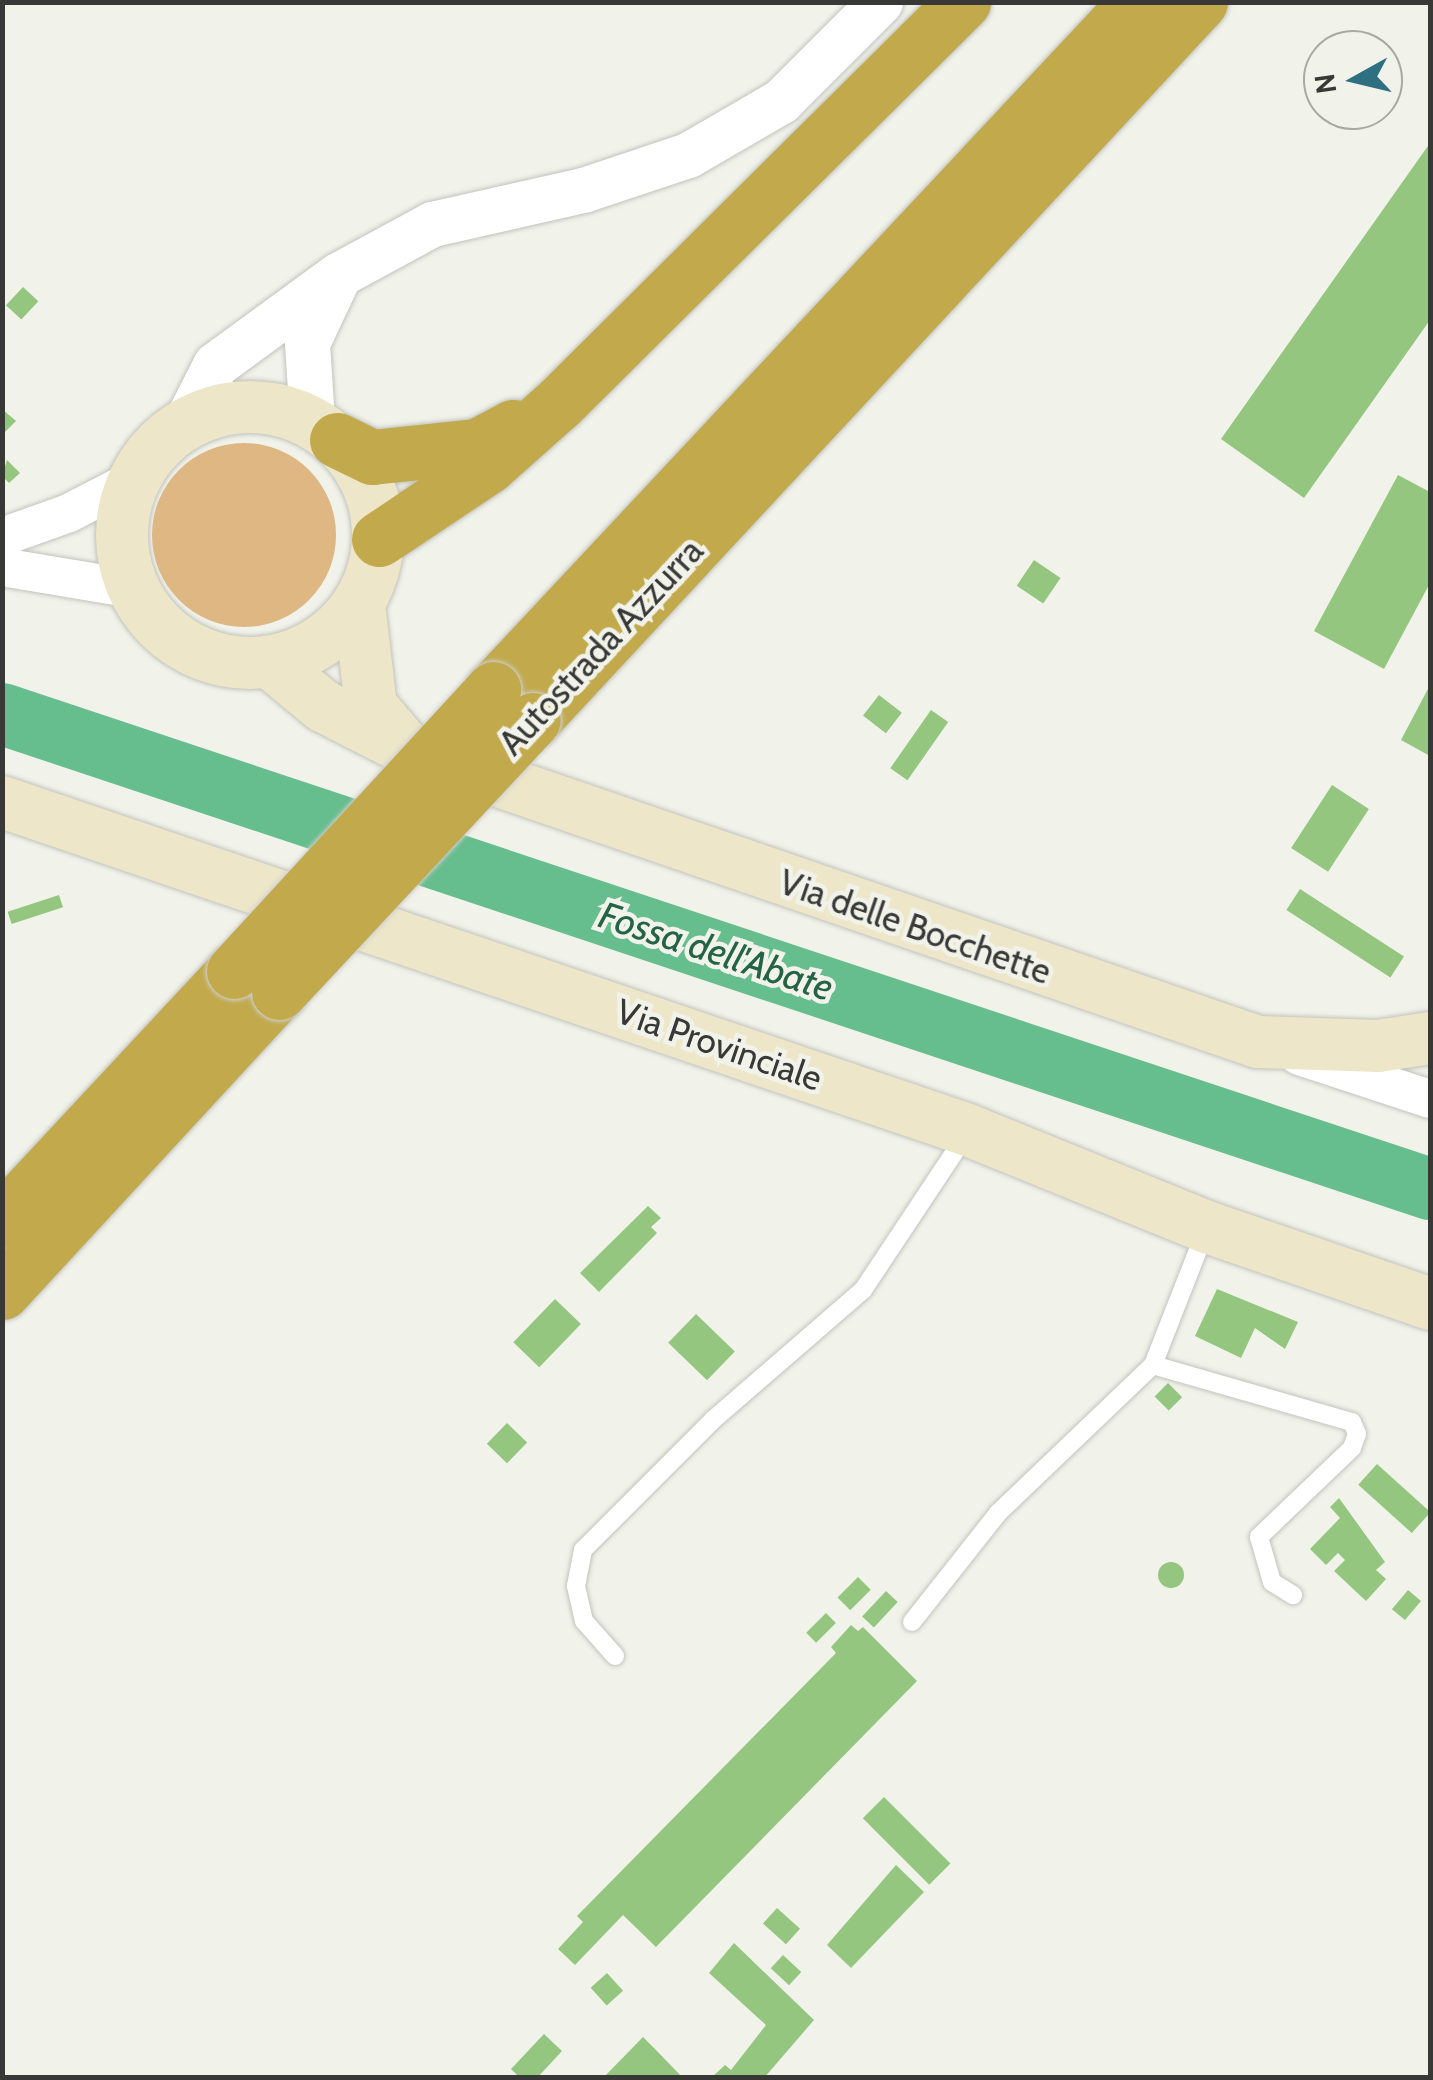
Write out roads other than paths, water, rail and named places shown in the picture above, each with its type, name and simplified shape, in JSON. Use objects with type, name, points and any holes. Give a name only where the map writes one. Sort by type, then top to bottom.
[{"type":"highway","points":[[379,539],[488,466],[560,402],[963,2]]},
{"type":"highway","name":"Autostrada Azzurra","points":[[2,1292],[256,982],[513,704],[1136,2]]},
{"type":"highway","name":"Autostrada Azzurra","points":[[513,704],[1200,2]]},
{"type":"highway","points":[[325,430],[372,456],[477,446],[560,402]]},
{"type":"highway","name":"Autostrada Azzurra","points":[[2,1220],[256,982]]},
{"type":"main road","points":[[227,407],[271,407],[325,430],[360,468],[374,502],[379,539],[358,605],[335,632],[271,663],[205,656],[175,641],[133,589],[122,553],[122,516],[133,480],[155,447],[186,422],[227,407]]},
{"type":"main road","points":[[358,605],[371,706],[409,750]]},
{"type":"main road","name":"Via delle Bocchette","points":[[271,663],[322,706],[409,750],[1258,1042],[1378,1046],[1430,1038]]},
{"type":"main road","name":"Via Provinciale","points":[[2,802],[968,1130],[1207,1227],[1430,1304]]},
{"type":"street","points":[[186,422],[214,365],[338,275],[432,224],[583,190],[688,155],[781,101],[880,2]]},
{"type":"street","points":[[325,430],[306,344],[338,275]]},
{"type":"street","points":[[2,537],[69,514],[133,480]]},
{"type":"street","points":[[2,567],[133,589]]},
{"type":"street","points":[[1258,1042],[1430,1099]]},
{"type":"lane","points":[[615,1656],[584,1620],[576,1586],[583,1550],[714,1419],[862,1290],[968,1130]]},
{"type":"lane","points":[[912,1622],[998,1513],[1152,1365],[1207,1227]]},
{"type":"lane","points":[[1152,1365],[1352,1422],[1352,1448],[1259,1537],[1272,1582],[1294,1595]]},
{"type":"waterway","name":"Fossa dell'Abate","points":[[2,714],[1430,1189]]}]
